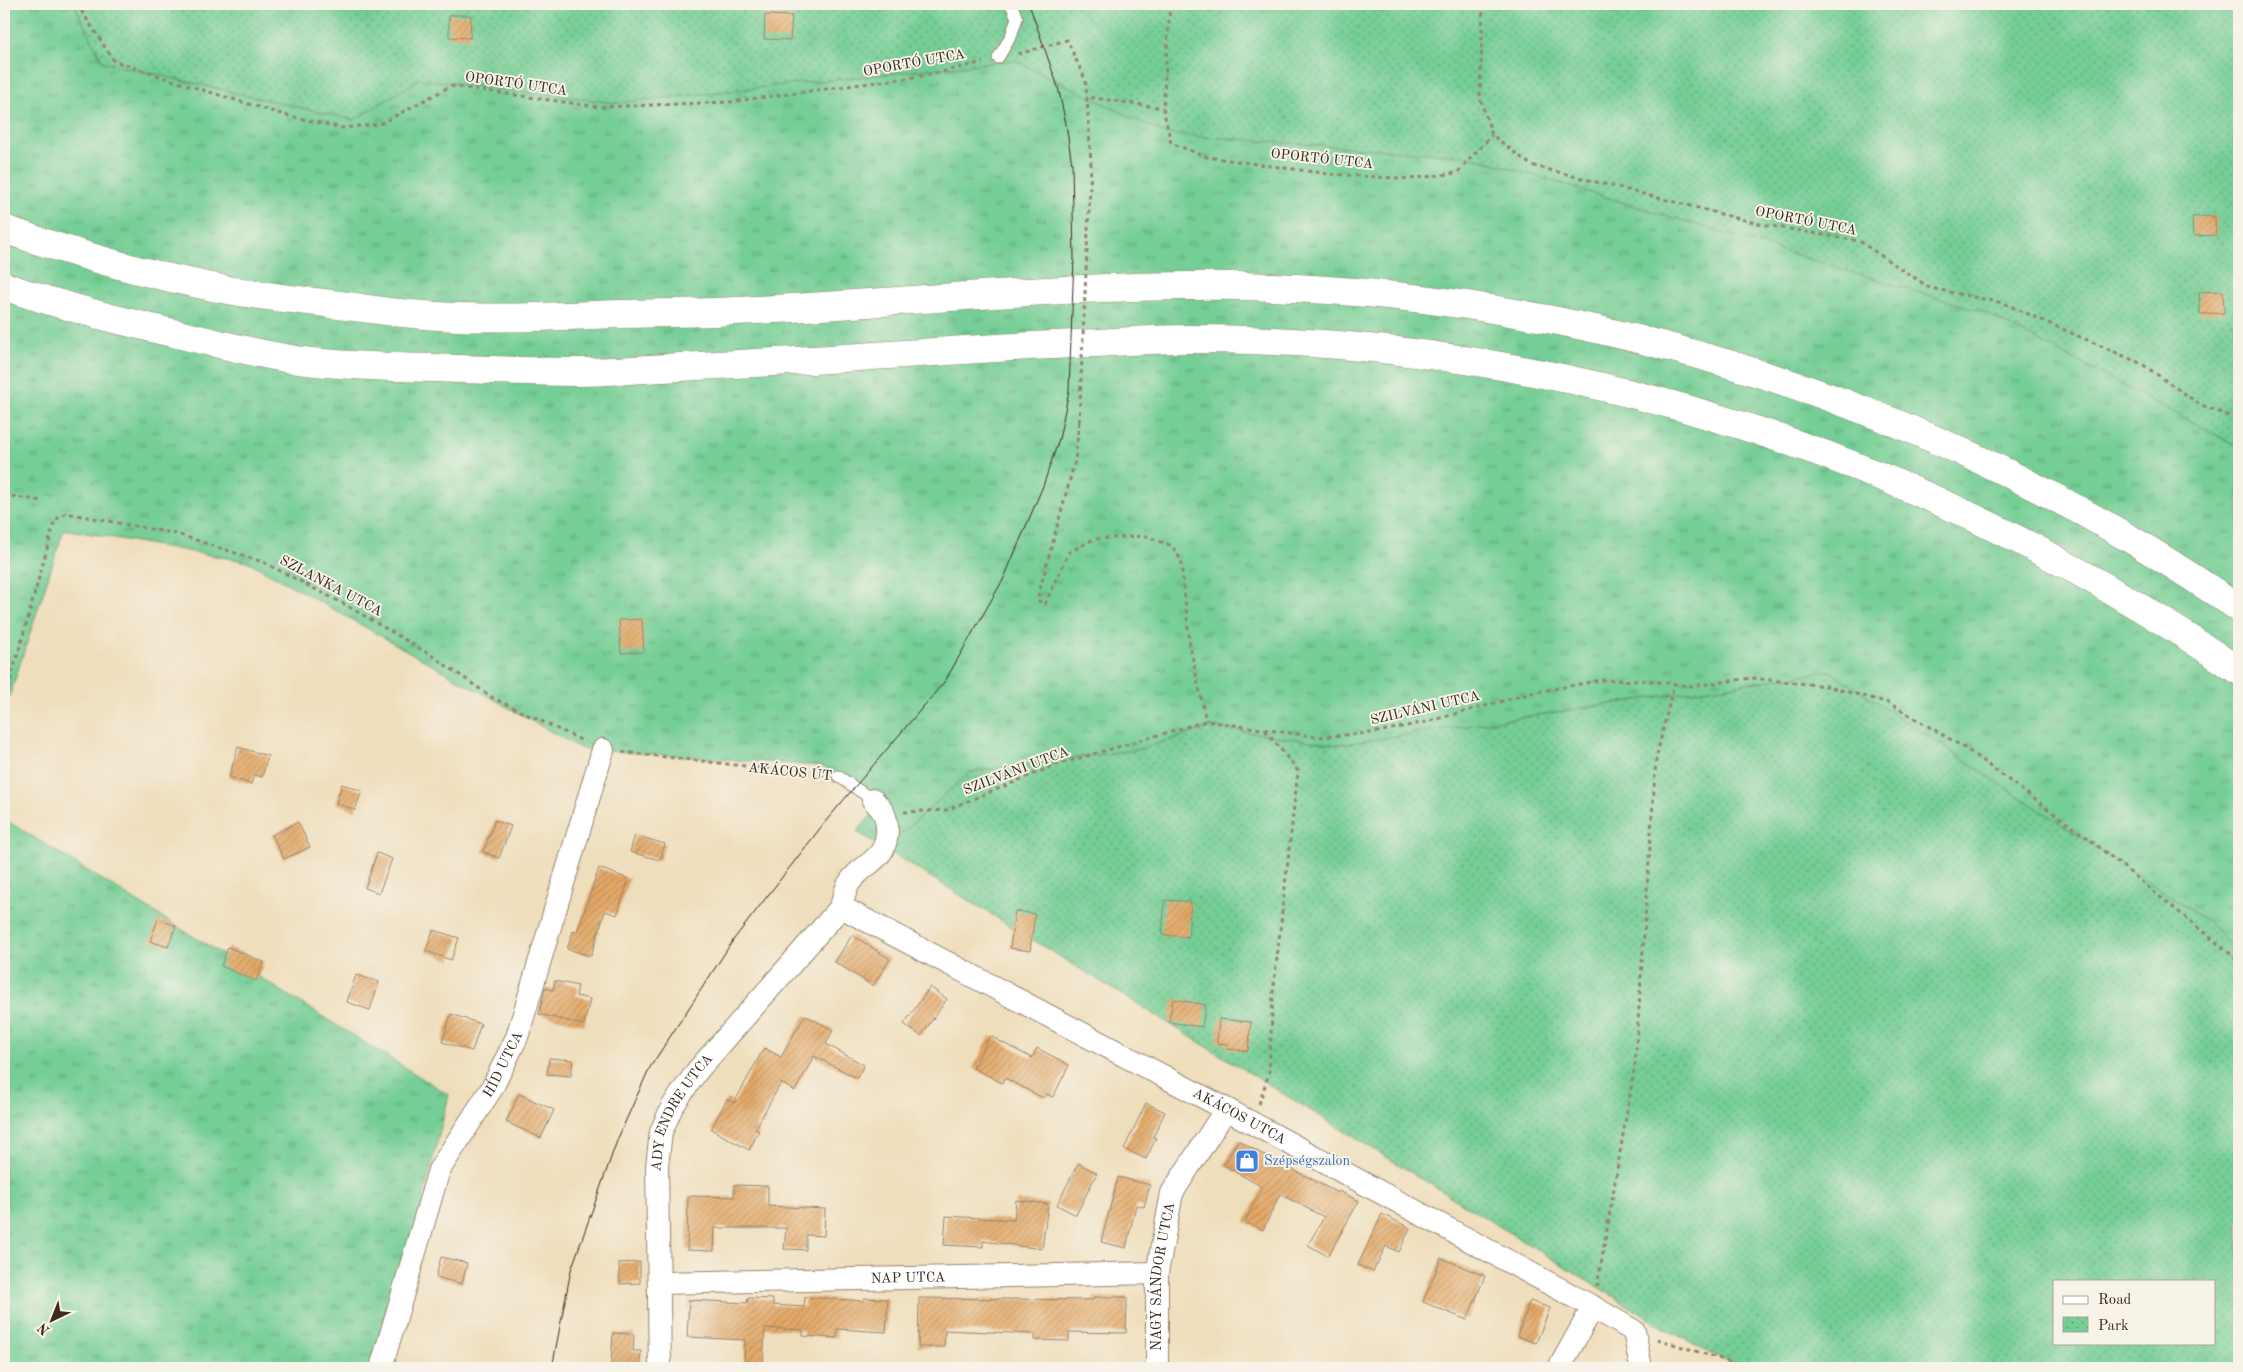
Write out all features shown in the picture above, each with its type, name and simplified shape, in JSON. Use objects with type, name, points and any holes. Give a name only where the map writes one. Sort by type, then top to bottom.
[{"type":"highway","points":[[4,229],[123,266],[238,292],[414,315],[542,317],[739,311],[1016,291],[1189,286],[1271,287],[1374,292],[1506,311],[1605,332],[1712,359],[1829,397],[1942,443],[2029,484],[2132,540],[2239,608]]},
{"type":"highway","points":[[4,286],[134,324],[294,360],[396,367],[581,372],[813,360],[1006,346],[1190,339],[1321,344],[1463,359],[1611,388],[1687,408],[1815,450],[1872,472],[1961,511],[2074,568],[2173,627],[2239,671]]},
{"type":"street","name":"HÍD UTCA","points":[[381,1368],[439,1170],[492,1088],[517,1037],[603,750]]},
{"type":"street","points":[[841,907],[849,884],[880,855],[887,841],[887,822],[879,806]]},
{"type":"street","name":"AKÁCOS UTCA","points":[[841,907],[1226,1109],[1634,1330]]},
{"type":"street","name":"ADY ENDRE UTCA","points":[[660,1368],[657,1166],[661,1132],[672,1107],[697,1071],[841,907]]},
{"type":"street","name":"NAGY SÁNDOR UTCA","points":[[1157,1368],[1157,1273],[1172,1193],[1226,1109]]},
{"type":"street","name":"NAP UTCA","points":[[659,1283],[1157,1273]]},
{"type":"street","points":[[1559,1368],[1593,1307]]},
{"type":"street","points":[[1634,1330],[1641,1368]]},
{"type":"lane","points":[[998,58],[1011,36],[1017,18],[1011,4]]},
{"type":"lane","name":"AKÁCOS ÚT","points":[[838,776],[879,806]]},
{"type":"path","name":"OPORTÓ UTCA","points":[[77,4],[114,61],[263,108],[342,128],[380,124],[451,86],[599,107],[729,102],[929,75],[1046,47],[1067,40],[1085,79],[1087,97]]},
{"type":"path","points":[[1170,4],[1163,108],[1087,97],[1091,165],[1079,422],[1075,461],[1037,600],[1045,604],[1069,552],[1094,539],[1146,536],[1172,546],[1181,560],[1190,646],[1206,721]]},
{"type":"path","points":[[1483,4],[1480,98],[1492,135]]},
{"type":"path","name":"OPORTÓ UTCA","points":[[1163,108],[1171,143],[1207,157],[1329,174],[1409,179],[1457,173],[1492,135],[1532,165],[1760,224],[1859,241],[1930,288],[2003,303],[2142,364],[2199,404],[2239,420]]},
{"type":"path","points":[[4,495],[42,501]]},
{"type":"path","name":"SZLANKA UTCA","points":[[4,704],[56,520],[66,513],[178,534],[263,562],[344,604],[431,655],[493,698],[603,750]]},
{"type":"path","name":"SZILVÁNI UTCA","points":[[879,806],[946,810],[1056,765],[1206,721],[1318,737],[1372,733],[1426,722],[1532,693],[1601,680],[1652,681],[1692,686],[1752,678],[1826,686],[1889,703],[1965,748],[2089,838],[2239,961]]},
{"type":"path","points":[[1593,1307],[1635,1065],[1656,759],[1674,684]]},
{"type":"path","points":[[1253,1124],[1269,1072],[1273,993],[1298,771],[1264,730]]},
{"type":"path","name":"AKÁCOS ÚT","points":[[603,750],[785,772],[838,776]]},
{"type":"path","points":[[1634,1330],[1750,1368]]},
{"type":"green space","points":[[4,4],[74,4],[103,62],[354,120],[419,79],[617,103],[1014,60],[1166,134],[1470,156],[1984,312],[2239,447],[2239,955],[2207,921],[1830,671],[1338,745],[1210,727],[1141,749],[970,772],[885,849],[857,832],[874,812],[873,800],[821,766],[582,749],[249,562],[64,529],[4,713]]},
{"type":"green space","points":[[74,4],[2239,4],[2239,447],[1984,312],[1470,156],[1166,134],[1014,60],[617,103],[420,79],[354,120],[103,62]]},
{"type":"green space","points":[[1830,671],[2207,921],[2239,955],[2239,1368],[1739,1368],[1668,1330],[885,849],[970,772],[1141,749],[1211,727],[1338,745]]},
{"type":"green space","points":[[4,819],[449,1095],[381,1368],[4,1368]]},
{"type":"building","points":[[449,15],[471,15],[470,38],[449,37]]},
{"type":"building","points":[[765,15],[792,16],[790,40],[764,39]]},
{"type":"building","points":[[2215,216],[2216,235],[2193,236],[2192,217]]},
{"type":"building","points":[[2223,291],[2224,313],[2200,314],[2199,292]]},
{"type":"building","points":[[642,619],[644,652],[621,653],[619,620]]},
{"type":"building","points":[[238,747],[268,756],[262,777],[254,775],[251,784],[229,777]]},
{"type":"building","points":[[342,784],[362,791],[355,810],[336,803]]},
{"type":"building","points":[[495,820],[511,826],[499,858],[483,852]]},
{"type":"building","points":[[298,822],[310,847],[284,859],[272,835]]},
{"type":"building","points":[[635,835],[665,844],[660,860],[630,852]]},
{"type":"building","points":[[377,853],[392,859],[379,893],[365,888]]},
{"type":"building","points":[[599,868],[629,879],[617,915],[605,911],[591,956],[567,949],[573,931],[577,932]]},
{"type":"building","points":[[1165,900],[1191,902],[1188,937],[1162,935]]},
{"type":"building","points":[[1015,911],[1035,914],[1030,951],[1010,948]]},
{"type":"building","points":[[158,919],[176,926],[168,947],[150,941]]},
{"type":"building","points":[[433,930],[459,938],[451,960],[426,951]]},
{"type":"building","points":[[852,935],[890,959],[873,986],[835,962]]},
{"type":"building","points":[[228,947],[264,962],[256,981],[221,966]]},
{"type":"building","points":[[356,975],[379,982],[370,1010],[347,1002]]},
{"type":"building","points":[[555,981],[578,986],[576,996],[590,999],[584,1025],[539,1014],[545,988],[553,990]]},
{"type":"building","points":[[930,987],[947,999],[921,1036],[904,1024]]},
{"type":"building","points":[[1173,999],[1206,1005],[1202,1027],[1169,1022]]},
{"type":"building","points":[[451,1014],[481,1024],[472,1051],[442,1042]]},
{"type":"building","points":[[805,1015],[833,1030],[826,1044],[864,1065],[857,1078],[814,1056],[795,1091],[781,1083],[755,1129],[759,1131],[749,1150],[711,1129],[727,1099],[734,1103],[764,1048],[781,1057]]},
{"type":"building","points":[[1219,1019],[1251,1022],[1248,1051],[1227,1049],[1228,1044],[1217,1043]]},
{"type":"building","points":[[990,1036],[1032,1058],[1037,1048],[1069,1065],[1053,1097],[1046,1094],[1043,1098],[1005,1078],[1002,1083],[973,1068]]},
{"type":"building","points":[[549,1058],[573,1060],[571,1076],[547,1074]]},
{"type":"building","points":[[519,1094],[554,1110],[541,1138],[506,1122]]},
{"type":"building","points":[[1146,1103],[1165,1112],[1153,1137],[1156,1138],[1146,1159],[1124,1149]]},
{"type":"building","points":[[1238,1140],[1289,1170],[1290,1168],[1338,1193],[1339,1191],[1359,1201],[1328,1256],[1308,1245],[1324,1217],[1280,1194],[1263,1230],[1245,1222],[1262,1187],[1224,1165]]},
{"type":"building","points":[[1078,1163],[1097,1173],[1076,1215],[1057,1205]]},
{"type":"building","points":[[1118,1177],[1150,1185],[1144,1207],[1136,1205],[1126,1248],[1101,1242]]},
{"type":"building","points":[[734,1185],[768,1186],[768,1206],[825,1209],[824,1236],[806,1235],[806,1250],[784,1249],[786,1228],[715,1228],[714,1251],[687,1250],[688,1196],[734,1197]]},
{"type":"building","points":[[1016,1200],[1048,1204],[1042,1249],[983,1241],[983,1247],[944,1245],[946,1216],[1014,1220]]},
{"type":"building","points":[[1382,1214],[1410,1228],[1399,1252],[1386,1246],[1373,1272],[1358,1265]]},
{"type":"building","points":[[441,1257],[467,1263],[462,1284],[436,1277]]},
{"type":"building","points":[[1441,1258],[1485,1276],[1467,1320],[1423,1302]]},
{"type":"building","points":[[640,1262],[640,1283],[620,1284],[619,1263]]},
{"type":"building","points":[[805,1297],[864,1301],[864,1298],[888,1299],[886,1332],[837,1329],[837,1338],[803,1336],[803,1330],[765,1328],[763,1366],[744,1365],[745,1340],[687,1337],[689,1300],[747,1303],[748,1298],[773,1299],[773,1305],[804,1307]]},
{"type":"building","points":[[1093,1297],[1127,1297],[1126,1333],[1069,1332],[1069,1341],[1035,1340],[1035,1334],[945,1330],[944,1347],[918,1347],[919,1298],[1093,1300]]},
{"type":"building","points":[[1530,1301],[1550,1308],[1536,1343],[1517,1336]]},
{"type":"building","points":[[613,1333],[634,1334],[633,1351],[641,1351],[640,1367],[611,1366]]},
{"type":"tram line","points":[[552,1368],[571,1270],[618,1138],[649,1069],[734,939],[825,822],[945,681],[1004,578],[1043,486],[1059,439],[1069,391],[1074,258],[1072,165],[1058,87],[1029,4]]},
{"type":"place","name":"Szépségszalon","points":[[1247,1161]]}]
